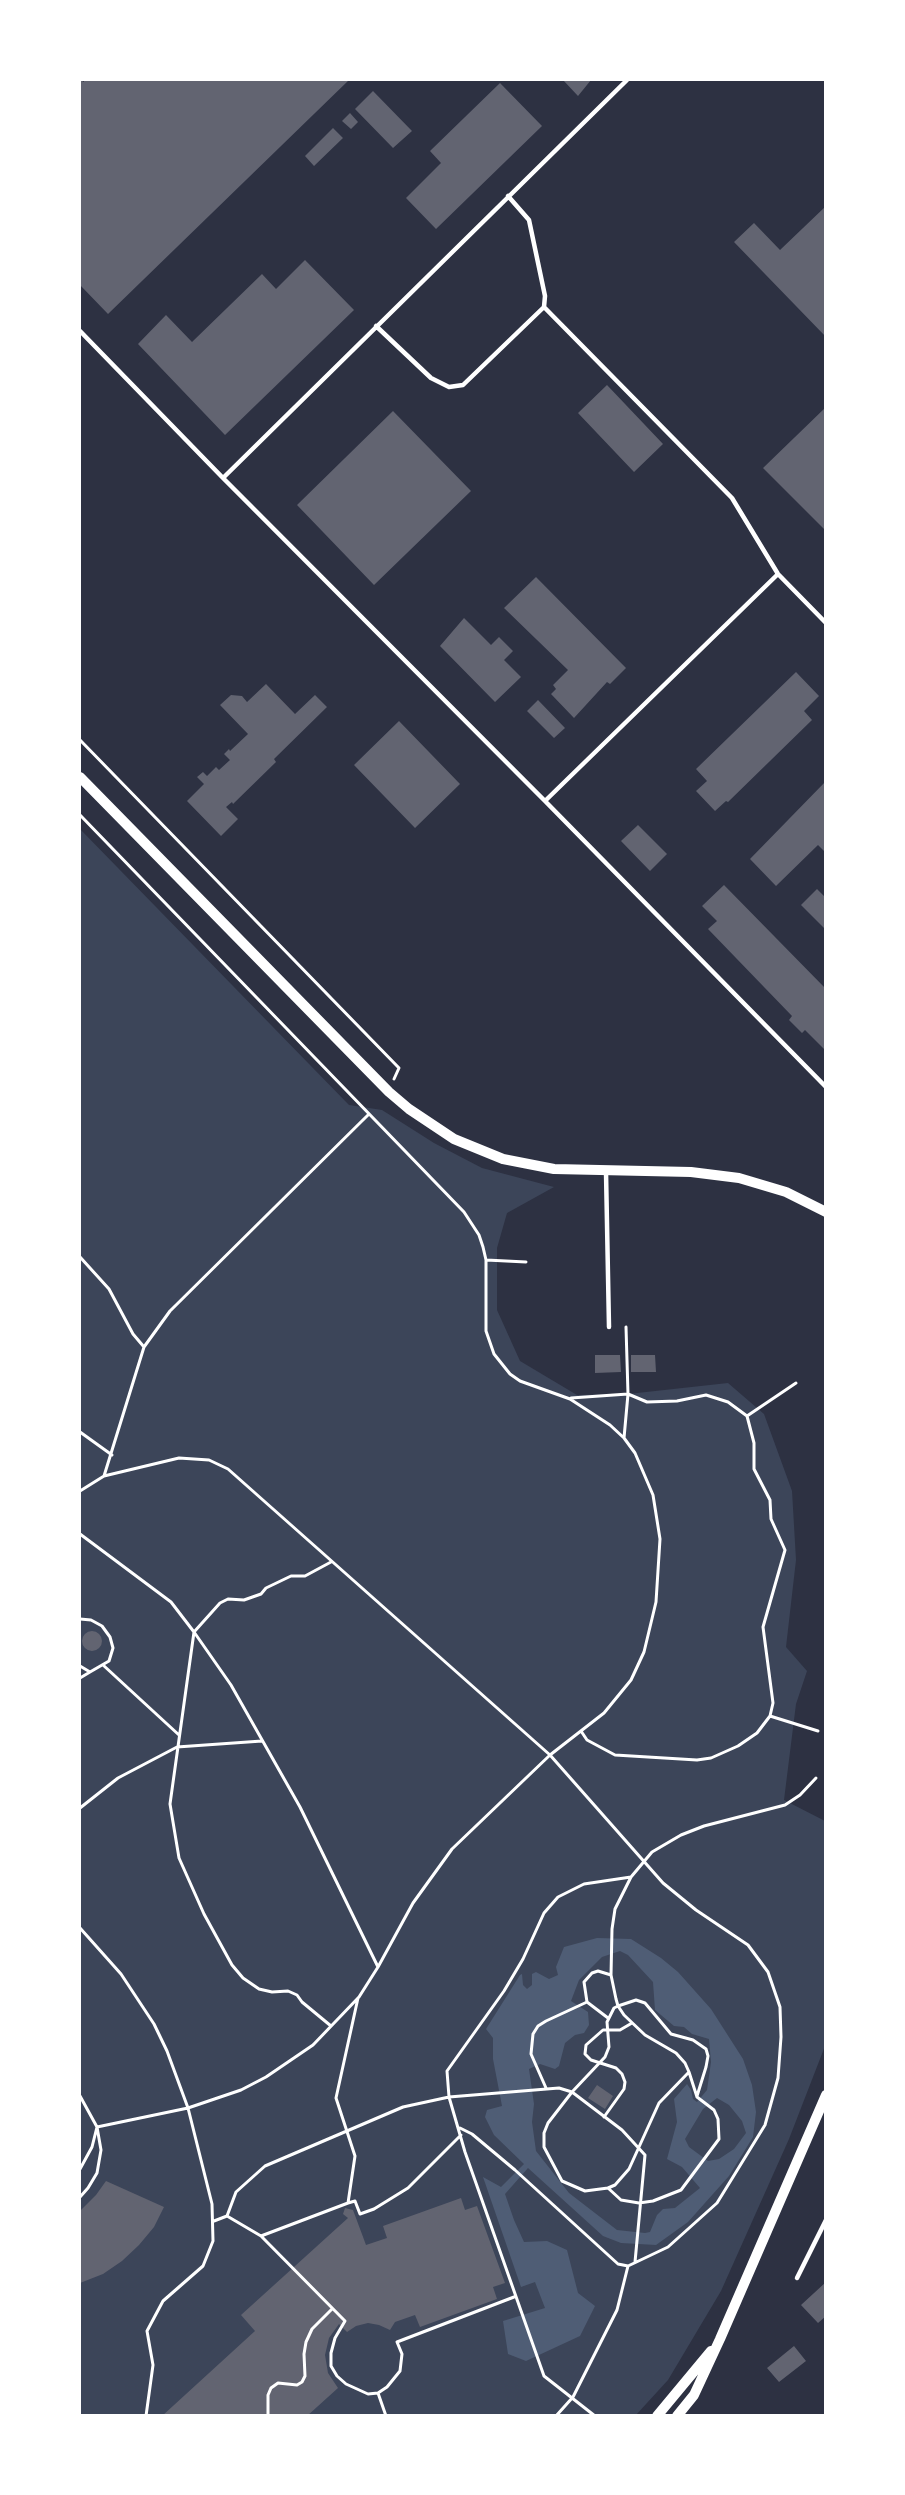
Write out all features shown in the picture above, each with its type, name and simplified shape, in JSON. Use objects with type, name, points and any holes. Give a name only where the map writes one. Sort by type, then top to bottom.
[{"type":"street","points":[[80,777],[389,1092],[431,1125],[478,1150],[528,1165],[563,1170],[606,1172],[691,1172],[740,1178],[786,1192],[825,1212]]},
{"type":"street","points":[[677,2415],[694,2395],[720,2339],[825,2095]]},
{"type":"street","points":[[657,2415],[720,2339]]},
{"type":"lane","points":[[223,477],[627,80]]},
{"type":"lane","points":[[376,326],[431,378],[449,387],[462,385],[544,307],[545,296],[529,220],[508,196]]},
{"type":"lane","points":[[544,307],[732,498],[778,574],[825,622]]},
{"type":"lane","points":[[80,331],[825,1087]]},
{"type":"lane","points":[[545,801],[778,574]]},
{"type":"lane","points":[[606,1172],[609,1327]]},
{"type":"lane","points":[[797,2278],[825,2220]]},
{"type":"path","points":[[80,740],[399,1068],[389,1092]]},
{"type":"path","points":[[80,815],[464,1212],[479,1234],[486,1260],[486,1331],[494,1354],[510,1374],[520,1381],[570,1399],[610,1425],[624,1438],[645,1472],[653,1495],[660,1539],[656,1602],[644,1652],[631,1680],[604,1713],[550,1755],[452,1849],[413,1903],[359,1997],[331,2026],[290,2062],[266,2077],[232,2093],[188,2108],[97,2127]]},
{"type":"path","points":[[104,1476],[144,1347],[170,1311],[368,1115]]},
{"type":"path","points":[[80,1257],[109,1289],[133,1334],[144,1347]]},
{"type":"path","points":[[486,1260],[526,1262]]},
{"type":"path","points":[[624,1438],[628,1394],[626,1327]]},
{"type":"path","points":[[747,1416],[796,1383]]},
{"type":"path","points":[[570,1399],[628,1394],[647,1402],[677,1401],[706,1395],[728,1402],[747,1416],[754,1443],[754,1468],[770,1500],[771,1519],[785,1550],[763,1627],[773,1703],[770,1716],[757,1733],[738,1746],[711,1758],[697,1760],[615,1755],[587,1740],[581,1731]]},
{"type":"path","points":[[80,1432],[112,1455]]},
{"type":"path","points":[[80,1491],[104,1476],[179,1458],[209,1460],[237,1476],[550,1755],[676,1895],[748,1945],[768,1972],[778,1995],[781,2037],[778,2078],[765,2125],[717,2203],[668,2247],[628,2266],[618,2264],[515,2170],[472,2134],[459,2127]]},
{"type":"path","points":[[80,1534],[171,1602],[231,1685],[300,1807],[378,1967]]},
{"type":"path","points":[[331,2026],[302,2002],[297,1995],[288,1991],[272,1992],[259,1989],[243,1978],[232,1965],[204,1914],[179,1858],[170,1804],[194,1632],[220,1603],[228,1599],[244,1600],[261,1594],[266,1588],[291,1576],[305,1576],[332,1563]]},
{"type":"path","points":[[80,1619],[91,1620],[102,1626],[110,1637],[113,1648],[109,1661],[80,1678]]},
{"type":"path","points":[[103,1665],[179,1735]]},
{"type":"path","points":[[80,1666],[90,1672]]},
{"type":"path","points":[[770,1716],[818,1731]]},
{"type":"path","points":[[80,1808],[118,1778],[177,1747],[262,1741]]},
{"type":"path","points":[[608,2188],[621,2200],[639,2203],[670,2195],[685,2186],[719,2139],[720,2128],[714,2110],[697,2097],[685,2063],[676,2053],[645,2035],[618,2006],[611,1975],[612,1929],[615,1910],[631,1877],[643,1861],[662,1845],[704,1826],[784,1805],[800,1795],[816,1778]]},
{"type":"path","points":[[595,2415],[544,2376],[536,2358],[449,2097],[447,2071],[504,1991],[551,1905],[575,1887],[631,1877]]},
{"type":"path","points":[[80,1928],[102,1951],[138,1999],[167,2051],[188,2108],[212,2204],[213,2241],[203,2266],[163,2301],[147,2331],[153,2365],[146,2415]]},
{"type":"path","points":[[608,2018],[587,2002],[584,1982],[598,1971],[611,1975]]},
{"type":"path","points":[[348,2203],[355,2156],[336,2098],[359,1997]]},
{"type":"path","points":[[689,2072],[659,2103],[629,2169],[615,2185],[585,2191],[567,2185],[556,2172],[544,2147],[544,2133],[548,2123],[572,2092],[599,2064],[609,2047],[608,2018],[614,2008],[636,2000],[645,2003],[671,2034],[693,2040],[706,2049],[708,2056],[706,2067],[697,2097]]},
{"type":"path","points":[[546,2088],[531,2054],[533,2034],[538,2026],[546,2021],[587,2002]]},
{"type":"path","points":[[604,2116],[624,2089],[625,2082],[622,2074],[616,2068],[599,2064],[585,2054],[586,2045],[598,2034],[608,2030],[620,2030],[632,2023]]},
{"type":"path","points":[[214,2221],[227,2216],[236,2192],[265,2166],[403,2107],[449,2097],[534,2088],[559,2088],[572,2092],[604,2116],[645,2155],[634,2263]]},
{"type":"path","points":[[80,2096],[97,2127],[101,2150],[97,2173],[80,2197]]},
{"type":"path","points":[[80,2169],[92,2147],[97,2127]]},
{"type":"path","points":[[261,2236],[355,2201],[360,2214],[374,2209],[408,2188],[461,2135]]},
{"type":"path","points":[[227,2216],[261,2236],[345,2321],[335,2338],[331,2353],[332,2366],[337,2376],[354,2389],[368,2394],[378,2393],[387,2387],[400,2371],[402,2354],[397,2342],[514,2297]]},
{"type":"path","points":[[556,2415],[573,2397],[616,2310],[628,2266]]},
{"type":"path","points":[[268,2415],[268,2395],[271,2388],[278,2384],[297,2385],[302,2382],[305,2376],[306,2342],[316,2324],[333,2308]]},
{"type":"path","points":[[378,2393],[386,2415]]},
{"type":"shaded area","points":[[80,829],[349,1105],[382,1110],[434,1143],[482,1168],[554,1187],[507,1213],[497,1248],[497,1310],[520,1361],[577,1395],[628,1394],[728,1383],[764,1414],[792,1491],[796,1560],[786,1647],[807,1671],[796,1704],[784,1800],[825,1821],[825,2046],[789,2139],[721,2291],[668,2380],[636,2415],[80,2415]]},
{"type":"shaded area","points":[[597,1938],[631,1939],[678,1972],[711,2009],[743,2059],[752,2085],[756,2112],[753,2137],[729,2176],[688,2222],[656,2245],[621,2243],[603,2236],[528,2168],[505,2194],[524,2242],[547,2241],[567,2250],[578,2293],[595,2306],[580,2336],[526,2361],[508,2354],[503,2321],[545,2308],[535,2282],[521,2287],[483,2177],[501,2187],[524,2164],[494,2135],[485,2117],[487,2110],[502,2106],[493,2059],[493,2038],[486,2029],[520,1975],[522,1974],[523,1985],[527,1989],[532,1985],[532,1974],[536,1972],[549,1979],[558,1975],[556,1967],[564,1947]],"holes":[[[620,1951],[628,1955],[653,1982],[655,2010],[674,2026],[684,2027],[692,2034],[709,2039],[711,2062],[707,2090],[697,2102],[693,2099],[687,2084],[674,2099],[677,2122],[667,2159],[682,2167],[700,2188],[675,2208],[663,2209],[657,2215],[650,2232],[645,2233],[617,2230],[569,2193],[536,2151],[532,2122],[534,2104],[529,2069],[540,2064],[555,2069],[559,2066],[565,2043],[575,2035],[584,2033],[589,2025],[588,2012],[571,2001],[579,1980],[602,1957]],[[717,2098],[729,2105],[742,2121],[746,2133],[734,2149],[719,2159],[708,2161],[689,2147],[685,2139],[703,2109]]]},
{"type":"building","points":[[80,80],[84,82],[84,80],[349,80],[108,314],[80,285]]},
{"type":"building","points":[[563,80],[591,80],[578,96]]},
{"type":"building","points":[[500,83],[542,126],[436,229],[406,198],[441,163],[430,151]]},
{"type":"building","points":[[373,91],[412,131],[393,148],[355,109]]},
{"type":"building","points":[[350,113],[358,122],[351,129],[342,121]]},
{"type":"building","points":[[333,128],[343,138],[314,166],[305,156]]},
{"type":"building","points":[[826,206],[826,337],[734,242],[754,223],[780,250]]},
{"type":"building","points":[[305,260],[354,310],[225,435],[138,344],[166,315],[192,342],[262,274],[276,289]]},
{"type":"building","points":[[607,385],[663,444],[634,472],[578,413]]},
{"type":"building","points":[[826,407],[826,531],[763,468]]},
{"type":"building","points":[[393,411],[471,491],[374,585],[297,505]]},
{"type":"building","points":[[536,577],[626,668],[610,684],[607,682],[574,718],[551,694],[556,689],[553,685],[568,670],[504,608]]},
{"type":"building","points":[[464,618],[491,645],[499,637],[513,651],[504,660],[521,677],[495,702],[440,646]]},
{"type":"building","points":[[796,672],[819,696],[804,711],[812,720],[728,802],[726,801],[715,811],[696,791],[707,781],[696,769]]},
{"type":"building","points":[[266,684],[295,714],[315,695],[327,707],[274,759],[276,762],[233,804],[232,802],[226,807],[238,819],[221,836],[187,801],[204,784],[197,777],[203,772],[207,776],[216,767],[219,770],[230,760],[224,754],[248,734],[220,705],[231,695],[242,696],[247,702]]},
{"type":"building","points":[[538,700],[565,728],[554,738],[527,711]]},
{"type":"building","points":[[399,721],[460,784],[415,828],[354,765]]},
{"type":"building","points":[[826,781],[826,853],[818,845],[776,886],[750,859]]},
{"type":"building","points":[[638,825],[667,854],[650,871],[621,841]]},
{"type":"building","points":[[724,885],[826,989],[826,1051],[805,1030],[802,1033],[789,1020],[792,1016],[708,929],[717,921],[702,906]]},
{"type":"building","points":[[817,889],[826,898],[826,930],[801,905]]},
{"type":"building","points":[[595,1355],[620,1355],[621,1372],[595,1373]]},
{"type":"building","points":[[631,1355],[655,1355],[656,1372],[631,1372]]},
{"type":"building","points":[[92,1631],[99,1634],[102,1641],[99,1648],[92,1651],[85,1648],[82,1641],[85,1634]]},
{"type":"building","points":[[597,2085],[613,2096],[605,2109],[588,2098]]},
{"type":"building","points":[[106,2181],[164,2207],[154,2227],[122,2261],[103,2274],[80,2283],[80,2211]]},
{"type":"building","points":[[461,2198],[465,2210],[477,2206],[505,2283],[493,2287],[497,2299],[420,2327],[415,2315],[395,2322],[390,2330],[368,2323],[356,2326],[347,2332],[339,2324],[329,2338],[325,2355],[328,2373],[338,2388],[307,2416],[162,2416],[255,2331],[241,2315],[348,2218],[343,2214],[345,2208],[353,2210],[366,2245],[387,2238],[383,2226]]},
{"type":"building","points":[[826,2282],[826,2316],[818,2323],[801,2305]]},
{"type":"building","points":[[794,2346],[806,2361],[779,2382],[767,2368]]}]
